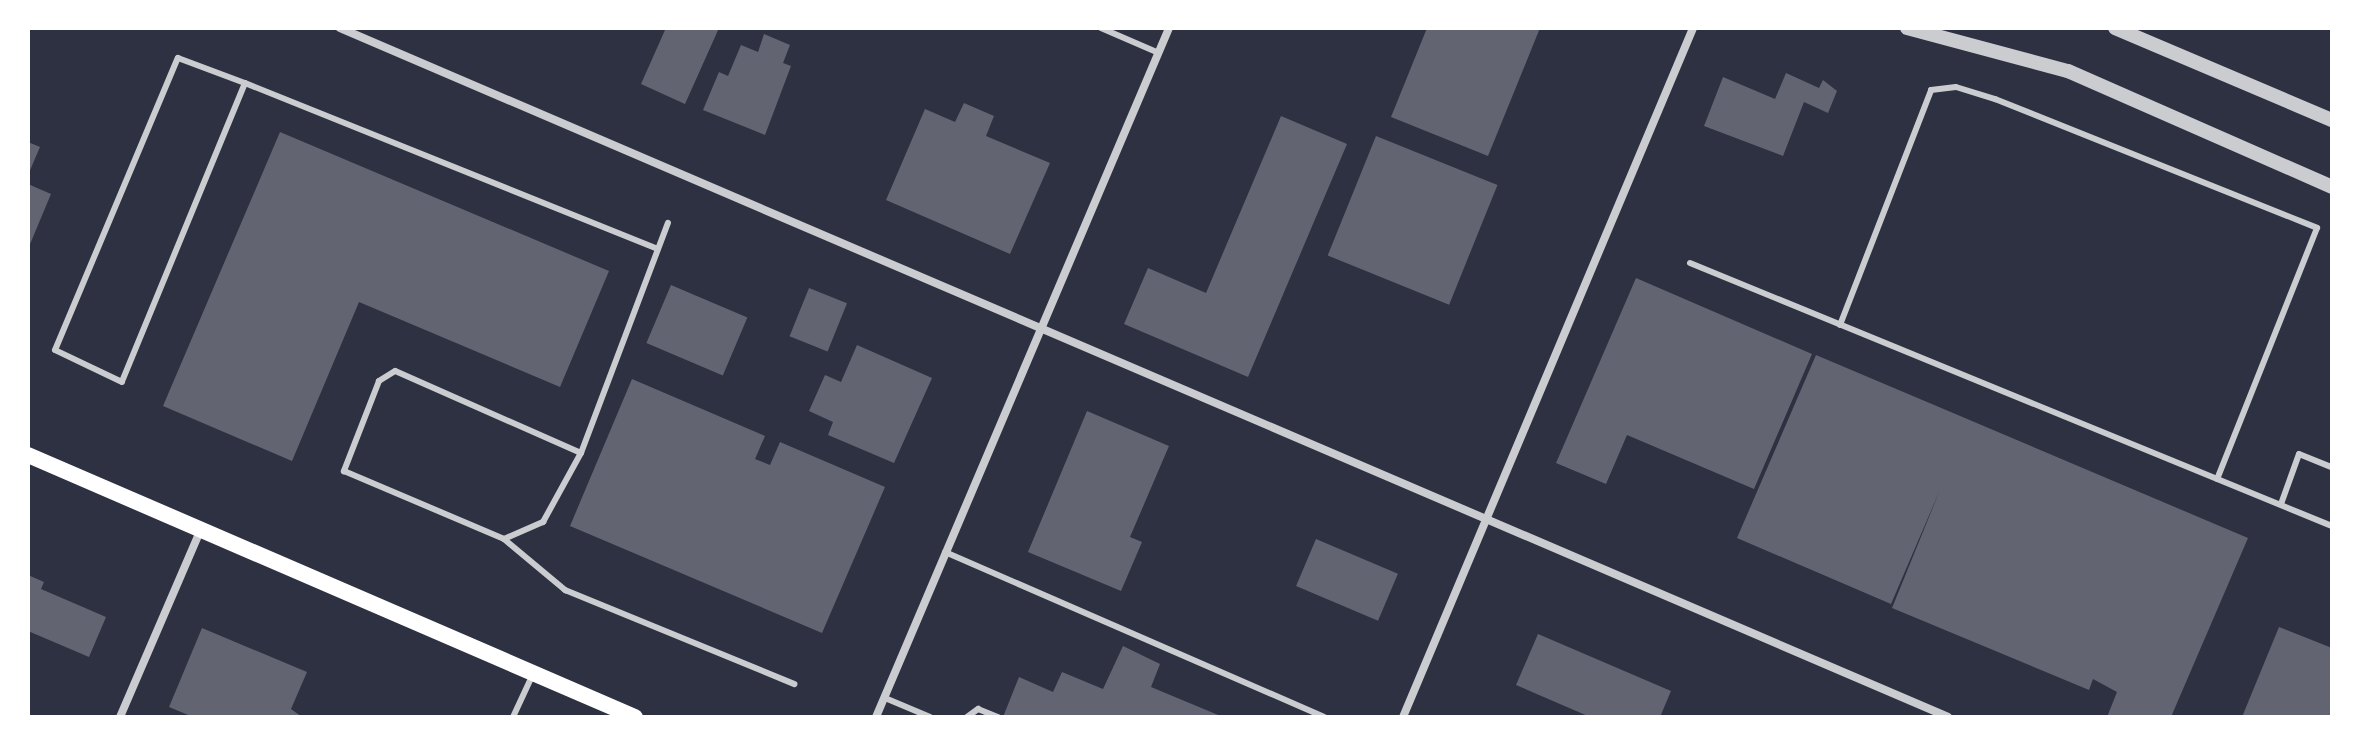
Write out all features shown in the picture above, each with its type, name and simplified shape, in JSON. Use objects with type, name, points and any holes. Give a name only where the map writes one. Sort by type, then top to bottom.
[{"type":"main road","points":[[28,455],[635,717]]},
{"type":"street","points":[[340,28],[1948,717]]},
{"type":"street","points":[[876,717],[1169,28]]},
{"type":"street","points":[[1403,717],[1693,28]]},
{"type":"street","points":[[1907,28],[2068,71],[2332,187]]},
{"type":"street","points":[[2115,28],[2332,120]]},
{"type":"street","points":[[120,717],[201,528]]},
{"type":"lane","points":[[1101,28],[1159,53]]},
{"type":"lane","points":[[245,83],[122,382],[55,350],[178,58],[245,83],[658,249]]},
{"type":"lane","points":[[1840,325],[1931,90],[1956,87],[1995,99],[2317,228],[2217,479]]},
{"type":"lane","points":[[504,539],[543,522],[581,453],[668,223]]},
{"type":"lane","points":[[1690,263],[2332,526]]},
{"type":"lane","points":[[581,453],[395,371],[379,381],[344,471],[504,539],[565,590],[794,684]]},
{"type":"lane","points":[[2281,504],[2299,454],[2332,467]]},
{"type":"lane","points":[[945,552],[1324,717]]},
{"type":"lane","points":[[513,717],[533,673]]},
{"type":"lane","points":[[885,698],[930,717]]},
{"type":"lane","points":[[967,717],[978,709],[998,717]]},
{"type":"building","points":[[659,28],[719,28],[685,104],[641,84],[665,30]]},
{"type":"building","points":[[1427,28],[1540,28],[1488,156],[1391,117]]},
{"type":"building","points":[[764,34],[790,45],[783,63],[791,66],[765,135],[703,110],[719,72],[728,76],[741,45],[758,52]]},
{"type":"building","points":[[1786,73],[1819,88],[1823,80],[1837,91],[1828,113],[1804,102],[1783,156],[1704,126],[1723,77],[1775,99]]},
{"type":"building","points":[[964,103],[994,116],[986,136],[1050,163],[1010,254],[886,200],[925,109],[955,122]]},
{"type":"building","points":[[1281,116],[1347,144],[1248,377],[1124,324],[1148,268],[1206,293]]},
{"type":"building","points":[[280,132],[609,271],[560,387],[359,302],[292,461],[163,406]]},
{"type":"building","points":[[1376,136],[1497,185],[1449,305],[1328,256]]},
{"type":"building","points":[[28,142],[40,147],[28,175]]},
{"type":"building","points":[[28,184],[51,194],[28,249]]},
{"type":"building","points":[[1636,278],[1812,354],[1754,489],[1627,435],[1606,484],[1556,463]]},
{"type":"building","points":[[671,285],[747,317],[723,375],[646,343]]},
{"type":"building","points":[[809,288],[847,303],[828,352],[790,336]]},
{"type":"building","points":[[857,345],[932,378],[894,463],[828,435],[833,422],[809,411],[825,375],[841,382]]},
{"type":"building","points":[[1816,355],[2248,538],[2171,717],[2107,717],[2117,692],[2093,679],[2089,690],[1892,608],[1940,490],[1891,604],[1737,538]]},
{"type":"building","points":[[632,379],[765,436],[755,459],[770,465],[780,442],[885,487],[822,633],[570,526]]},
{"type":"building","points":[[1087,411],[1169,446],[1130,537],[1142,542],[1121,591],[1028,552]]},
{"type":"building","points":[[1316,539],[1398,574],[1378,621],[1296,586]]},
{"type":"building","points":[[28,575],[44,582],[41,589],[106,617],[89,657],[28,631]]},
{"type":"building","points":[[2279,627],[2332,648],[2332,717],[2242,717]]},
{"type":"building","points":[[202,628],[307,672],[291,709],[302,717],[193,717],[169,707]]},
{"type":"building","points":[[1538,634],[1671,691],[1660,717],[1590,717],[1516,685]]},
{"type":"building","points":[[1123,646],[1160,664],[1151,687],[1223,717],[1003,717],[1019,677],[1053,692],[1062,672],[1103,689]]}]
